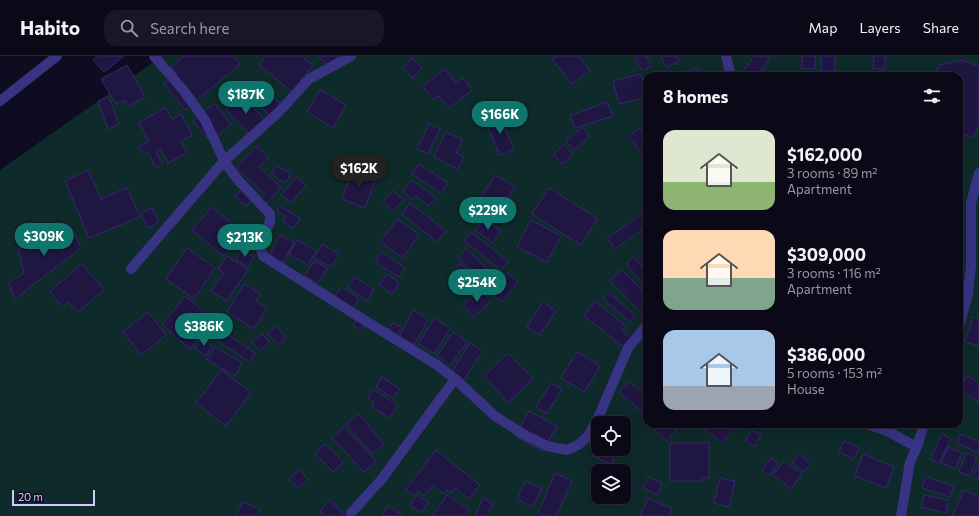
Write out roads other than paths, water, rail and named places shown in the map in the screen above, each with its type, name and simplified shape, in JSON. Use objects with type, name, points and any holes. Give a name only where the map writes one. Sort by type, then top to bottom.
[{"type":"street","points":[[0,102],[57,56]]},
{"type":"street","points":[[154,56],[184,91],[205,120],[224,161],[238,180],[270,214],[271,219],[260,244],[260,250],[263,256],[436,365],[455,379],[494,416],[523,434],[547,446],[566,450],[578,445],[588,436],[598,418],[628,348],[643,330]]},
{"type":"street","points":[[131,269],[224,161],[278,113],[309,78],[351,56]]},
{"type":"street","points":[[726,56],[730,72]]},
{"type":"street","points":[[963,312],[968,294],[971,266],[970,202],[979,173]]},
{"type":"street","points":[[351,513],[381,480],[455,379]]},
{"type":"street","points":[[878,428],[887,431],[917,447]]},
{"type":"street","points":[[901,516],[910,462],[917,447],[923,428]]}]
